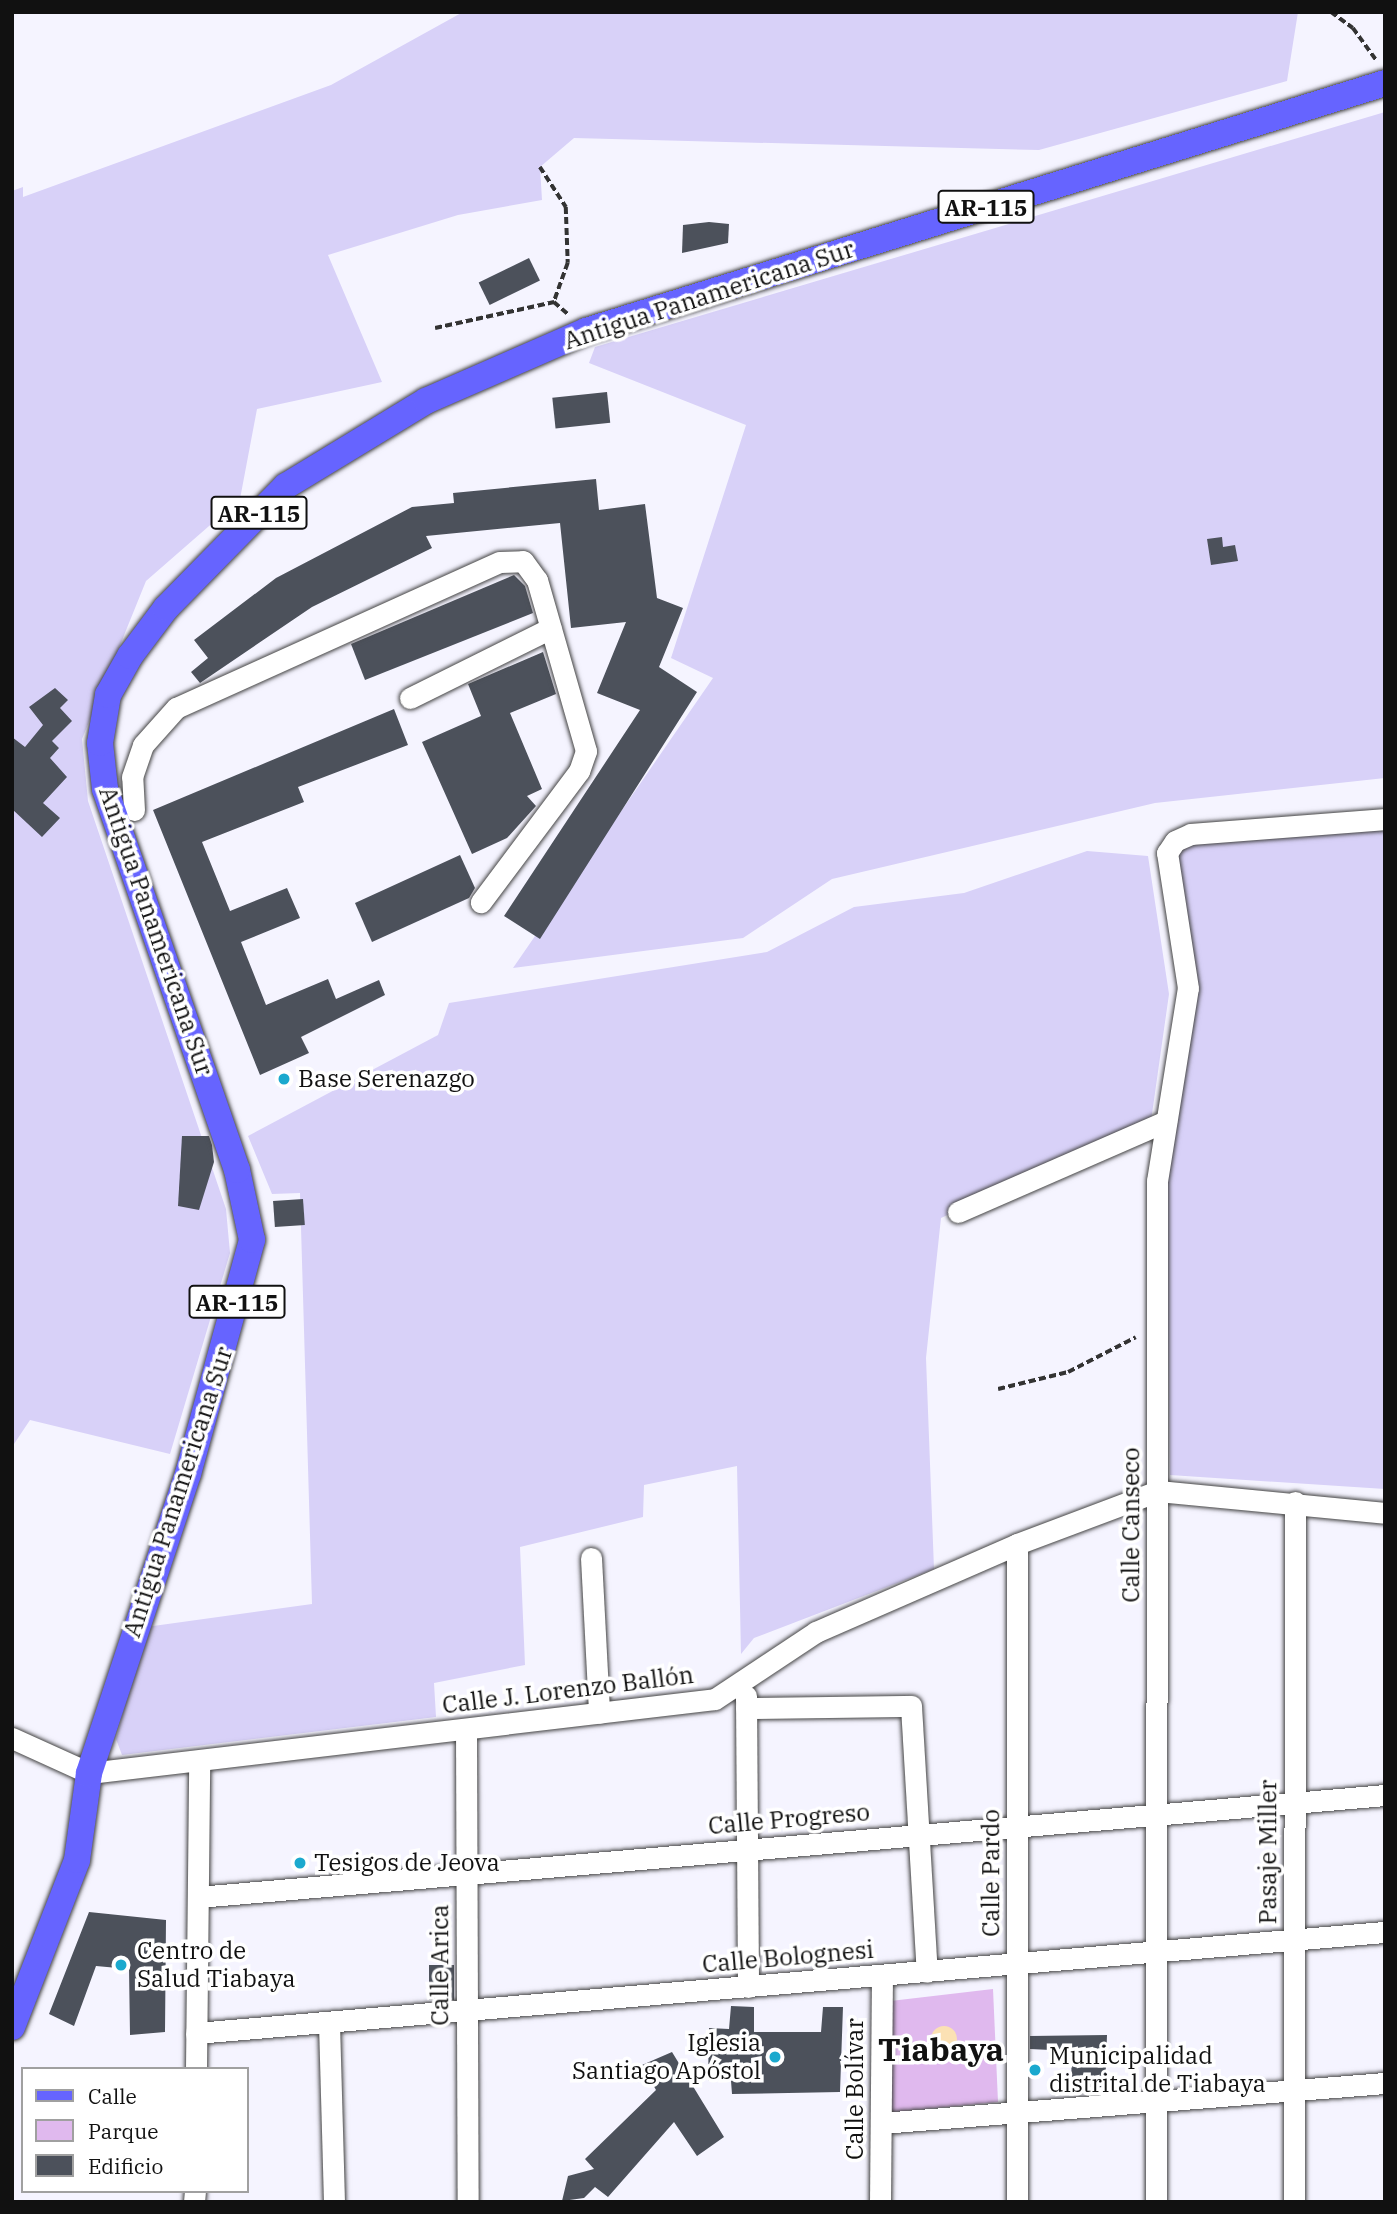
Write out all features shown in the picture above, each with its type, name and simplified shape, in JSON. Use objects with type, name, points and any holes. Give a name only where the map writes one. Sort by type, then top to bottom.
[{"type":"main road","name":"Antigua Panamericana Sur","points":[[12,2027],[77,1860],[89,1773],[188,1474],[252,1240],[237,1170],[105,789],[100,743],[108,695],[166,608],[286,486],[426,401],[586,331],[1382,75]]},
{"type":"street","points":[[134,810],[132,777],[152,730],[176,708],[229,679],[508,559],[523,561],[535,572],[586,741],[583,762],[481,902]]},
{"type":"street","points":[[410,698],[551,628]]},
{"type":"street","name":"Calle Canseco","points":[[1156,2202],[1157,1181],[1188,988],[1167,853],[1175,841],[1191,834],[1385,819]]},
{"type":"street","points":[[958,1212],[1166,1121]]},
{"type":"street","name":"Calle J. Lorenzo Ballón","points":[[89,1773],[199,1764],[715,1699],[816,1632],[1017,1544],[1158,1491],[1295,1502],[1385,1513]]},
{"type":"street","name":"Pasaje Miller","points":[[1294,2202],[1295,1502]]},
{"type":"street","name":"Calle Pardo","points":[[1017,1544],[1017,2202]]},
{"type":"street","points":[[591,1558],[599,1713]]},
{"type":"street","points":[[746,1678],[748,1987]]},
{"type":"street","points":[[746,1708],[911,1706],[927,1972]]},
{"type":"street","name":"Calle Arica","points":[[466,1729],[468,2202]]},
{"type":"street","points":[[12,1738],[89,1773]]},
{"type":"street","points":[[196,2067],[199,1764]]},
{"type":"street","name":"Calle Progreso","points":[[198,1897],[466,1878],[747,1848],[1385,1795]]},
{"type":"street","name":"Calle Bolognesi","points":[[196,2034],[1385,1932]]},
{"type":"street","name":"Calle Bolívar","points":[[880,2202],[882,1976]]},
{"type":"street","points":[[329,2023],[334,2202]]},
{"type":"street","points":[[881,2123],[1385,2082]]},
{"type":"path","points":[[1331,12],[1353,28],[1382,75]]},
{"type":"path","points":[[540,167],[566,207],[568,263],[554,302]]},
{"type":"path","points":[[554,302],[586,331]]},
{"type":"path","points":[[435,328],[554,302]]},
{"type":"path","points":[[998,1389],[1068,1372],[1157,1324]]},
{"type":"shaded area","points":[[463,12],[1298,12],[1287,81],[1039,150],[574,138],[540,167],[542,200],[458,215],[328,255],[382,382],[257,409],[240,499],[146,581],[82,739],[88,801],[226,1209],[230,1253],[170,1454],[30,1420],[12,1447],[12,191],[23,187],[23,197],[331,85]]},
{"type":"shaded area","points":[[1385,112],[1385,778],[1155,803],[832,879],[743,938],[513,968],[713,678],[671,658],[746,425],[589,363],[595,347]]},
{"type":"shaded area","points":[[1385,823],[1385,1489],[1170,1475],[1166,1166],[1192,982],[1167,865],[1182,846]]},
{"type":"shaded area","points":[[1087,851],[1148,856],[1169,994],[1151,1121],[941,1218],[926,1358],[934,1569],[754,1638],[741,1654],[737,1466],[644,1485],[643,1517],[520,1547],[525,1665],[434,1683],[436,1717],[122,1755],[116,1739],[146,1627],[312,1604],[300,1193],[272,1194],[248,1136],[438,1035],[449,1003],[767,952],[854,907],[964,893]]},
{"type":"shaded area","points":[[944,2026],[953,2030],[957,2039],[953,2048],[944,2052],[935,2048],[931,2039],[935,2030]]},
{"type":"green space","points":[[993,1989],[998,2102],[884,2113],[882,2002]]},
{"type":"building","points":[[709,222],[729,224],[728,243],[682,253],[683,225]]},
{"type":"building","points":[[529,258],[540,280],[490,305],[479,283]]},
{"type":"building","points":[[607,392],[610,423],[556,429],[552,398]]},
{"type":"building","points":[[596,479],[599,510],[645,504],[657,598],[683,608],[659,667],[697,692],[540,939],[504,916],[640,710],[597,693],[626,622],[571,628],[560,523],[426,536],[432,548],[312,607],[200,683],[191,672],[208,658],[194,640],[276,578],[412,507],[454,503],[453,493]]},
{"type":"building","points":[[1222,537],[1223,547],[1235,545],[1238,561],[1211,565],[1207,539]]},
{"type":"building","points":[[514,575],[525,586],[533,613],[365,680],[351,644]]},
{"type":"building","points":[[543,652],[556,694],[510,713],[542,789],[527,796],[536,806],[507,838],[472,854],[422,742],[481,716],[468,684]]},
{"type":"building","points":[[55,688],[68,700],[60,708],[72,721],[52,741],[59,748],[50,758],[67,777],[43,803],[60,818],[42,837],[12,809],[12,737],[25,747],[43,725],[29,707]]},
{"type":"building","points":[[394,709],[408,745],[298,787],[304,802],[202,842],[230,911],[287,888],[300,918],[241,942],[266,1005],[328,979],[336,999],[379,980],[385,995],[301,1037],[309,1053],[260,1075],[153,810]]},
{"type":"building","points":[[460,855],[475,888],[469,898],[372,942],[355,903]]},
{"type":"building","points":[[182,1136],[209,1136],[212,1145],[214,1162],[199,1210],[178,1206]]},
{"type":"building","points":[[303,1199],[305,1225],[275,1227],[273,1201]]},
{"type":"building","points":[[89,1912],[166,1920],[165,2032],[130,2035],[129,1969],[96,1966],[74,2026],[49,2014]]},
{"type":"building","points":[[429,1965],[454,1965],[454,2000],[429,2000]]},
{"type":"building","name":"Iglesia Santiago Apóstol","points":[[731,2006],[754,2007],[754,2032],[821,2032],[823,2007],[843,2007],[840,2092],[732,2094],[731,2081],[708,2081],[709,2028],[729,2029]]},
{"type":"building","points":[[1107,2035],[1105,2092],[1072,2095],[1071,2051],[1030,2049],[1030,2036]]},
{"type":"building","points":[[672,2052],[724,2137],[697,2156],[674,2122],[608,2197],[595,2187],[584,2198],[562,2201],[568,2176],[594,2169],[585,2159],[656,2090],[642,2065]]},
{"type":"place","name":"Base Serenazgo","points":[[284,1079]]},
{"type":"place","name":"Tesigos de Jeova","points":[[300,1863]]},
{"type":"place","name":"Centro de Salud Tiabaya","points":[[121,1965]]},
{"type":"place","name":"Iglesia Santiago Apóstol","points":[[775,2057]]},
{"type":"place","name":"Municipalidad distrital de Tiabaya","points":[[1035,2070]]},
{"type":"district","name":"Tiabaya","points":[[941,2049]]}]
